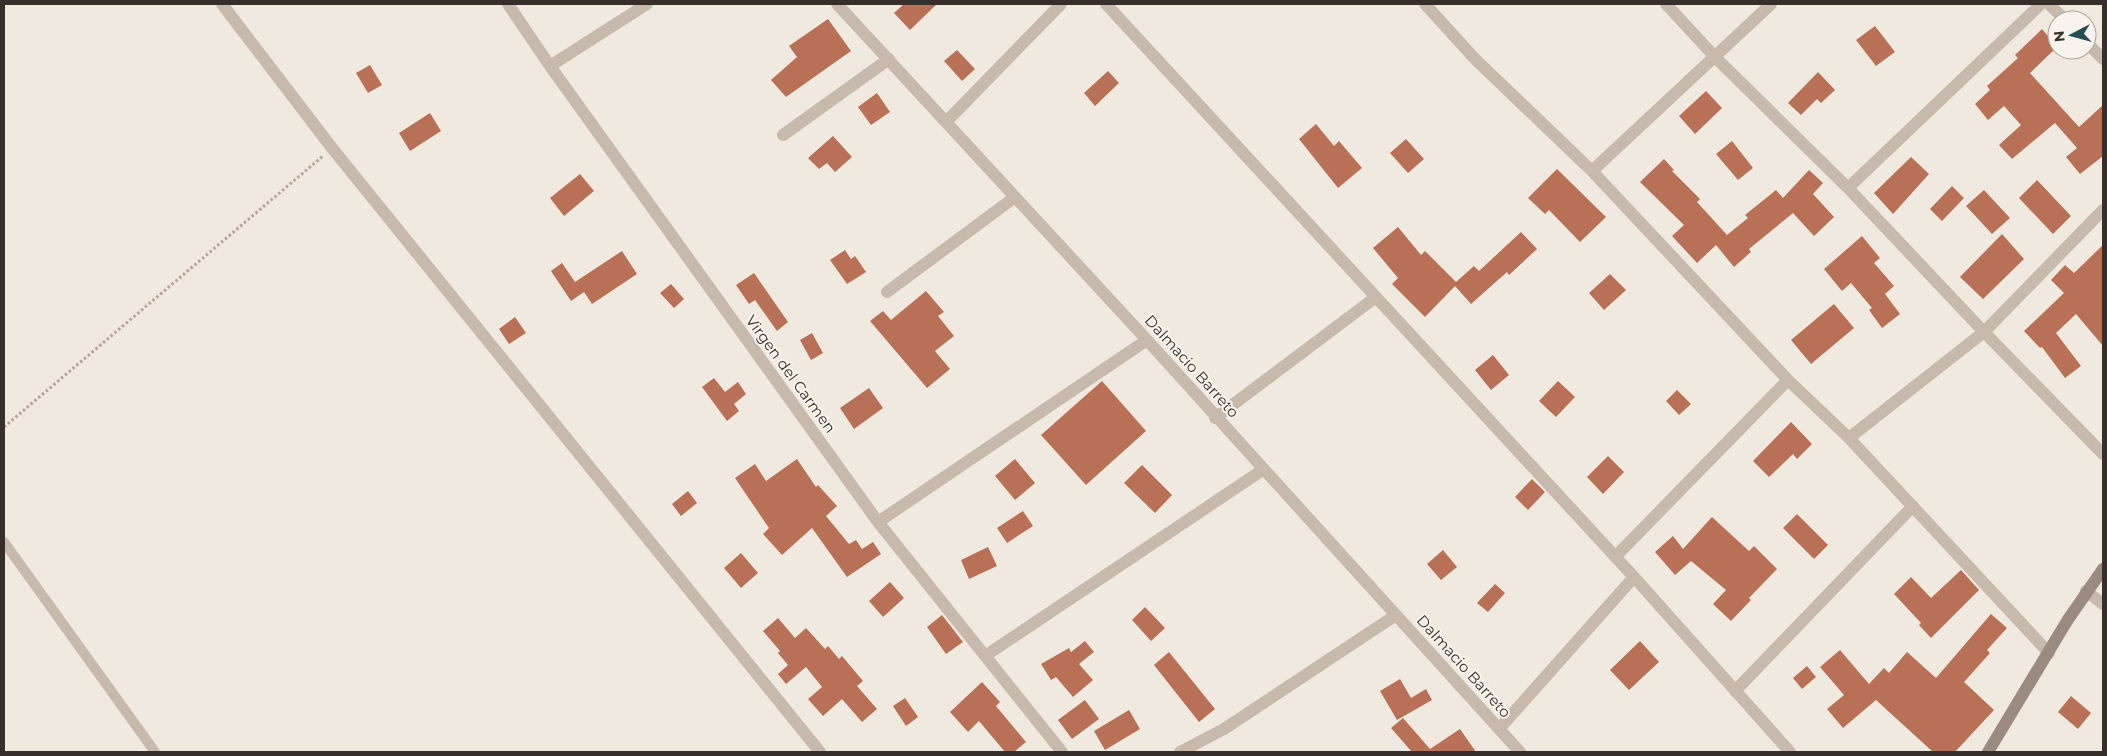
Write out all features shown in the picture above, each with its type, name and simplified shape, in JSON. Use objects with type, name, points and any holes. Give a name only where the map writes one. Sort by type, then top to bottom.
[{"type":"main road","points":[[1989,752],[2086,591],[2103,569]]},
{"type":"street","points":[[222,4],[332,148],[820,752]]},
{"type":"street","name":"Virgen del Carmen","points":[[508,4],[550,66],[878,522],[1062,752]]},
{"type":"street","points":[[550,66],[647,4]]},
{"type":"street","name":"Dalmacio Barreto","points":[[836,4],[947,121],[1520,752]]},
{"type":"street","points":[[947,121],[1061,4]]},
{"type":"street","points":[[1106,4],[1634,577],[1790,752]]},
{"type":"street","points":[[1425,4],[1475,59],[1592,171],[1788,380],[1849,438],[2049,653]]},
{"type":"street","points":[[1666,4],[1715,57],[1848,188],[2103,454]]},
{"type":"street","points":[[1592,171],[1771,4]]},
{"type":"street","points":[[1848,188],[2041,4]]},
{"type":"street","points":[[783,135],[888,60]]},
{"type":"street","points":[[888,292],[1015,197]]},
{"type":"street","points":[[1849,438],[1984,332],[2103,210]]},
{"type":"street","points":[[1215,418],[1376,297]]},
{"type":"street","points":[[878,522],[1147,340]]},
{"type":"street","points":[[1615,557],[1788,380]]},
{"type":"street","points":[[985,656],[1264,469]]},
{"type":"street","points":[[1735,691],[1913,506]]},
{"type":"street","points":[[1499,729],[1634,577]]},
{"type":"street","points":[[2086,591],[2103,604]]},
{"type":"street","points":[[1180,752],[1224,729],[1396,615]]},
{"type":"lane","points":[[4,542],[155,752]]},
{"type":"path","points":[[4,427],[332,148]]},
{"type":"building","points":[[904,4],[937,4],[910,30],[894,13]]},
{"type":"building","points":[[828,19],[851,51],[786,97],[771,80],[797,57],[789,46]]},
{"type":"building","points":[[1875,26],[1895,52],[1876,66],[1856,40]]},
{"type":"building","points":[[2042,29],[2047,35],[2047,57],[2030,73],[2079,127],[2103,105],[2103,156],[2080,174],[2066,157],[2077,148],[2055,123],[2012,159],[1999,145],[2021,125],[2004,106],[1988,120],[1975,104],[1990,90],[1987,86],[2018,58],[2015,55]]},
{"type":"building","points":[[957,50],[975,69],[962,81],[944,61]]},
{"type":"building","points":[[370,65],[382,85],[368,93],[356,73]]},
{"type":"building","points":[[1108,71],[1119,83],[1095,106],[1084,93]]},
{"type":"building","points":[[1818,72],[1835,90],[1821,103],[1817,99],[1801,115],[1788,103]]},
{"type":"building","points":[[1706,91],[1722,108],[1695,134],[1679,116]]},
{"type":"building","points":[[877,93],[890,112],[871,125],[858,107]]},
{"type":"building","points":[[430,113],[441,131],[410,151],[399,133]]},
{"type":"building","points":[[1316,124],[1334,146],[1339,141],[1362,168],[1338,188],[1299,139]]},
{"type":"building","points":[[833,136],[852,157],[835,172],[827,163],[819,169],[808,158]]},
{"type":"building","points":[[1406,139],[1424,159],[1408,173],[1390,153]]},
{"type":"building","points":[[1732,141],[1753,168],[1738,180],[1716,154]]},
{"type":"building","points":[[1911,157],[1929,174],[1893,214],[1874,193]]},
{"type":"building","points":[[1664,159],[1674,170],[1672,171],[1700,199],[1697,202],[1727,235],[1748,218],[1745,215],[1776,190],[1783,198],[1809,170],[1823,183],[1813,194],[1834,217],[1814,236],[1793,213],[1749,249],[1751,252],[1734,267],[1716,245],[1697,263],[1672,236],[1684,225],[1640,182]]},
{"type":"building","points":[[1557,169],[1606,217],[1580,242],[1549,210],[1545,214],[1528,198]]},
{"type":"building","points":[[580,174],[594,191],[564,216],[550,198]]},
{"type":"building","points":[[2037,180],[2071,216],[2053,234],[2019,198]]},
{"type":"building","points":[[1952,186],[1964,198],[1942,221],[1930,209]]},
{"type":"building","points":[[1984,190],[2010,218],[1992,234],[1966,206]]},
{"type":"building","points":[[1398,227],[1421,255],[1425,251],[1456,282],[1474,266],[1479,271],[1521,232],[1537,249],[1509,275],[1507,272],[1471,304],[1455,286],[1425,317],[1392,284],[1398,278],[1373,248]]},
{"type":"building","points":[[2002,234],[2024,259],[1983,299],[1960,277]]},
{"type":"building","points":[[1862,236],[1880,258],[1874,263],[1894,286],[1885,294],[1900,314],[1882,328],[1869,310],[1872,308],[1851,283],[1842,291],[1824,269]]},
{"type":"building","points":[[2103,245],[2103,346],[2076,314],[2056,333],[2081,366],[2065,378],[2042,347],[2040,348],[2024,331],[2064,293],[2051,280],[2065,265],[2074,273]]},
{"type":"building","points":[[845,250],[851,259],[855,256],[866,272],[847,284],[830,260]]},
{"type":"building","points":[[622,251],[637,274],[592,304],[584,292],[571,301],[551,271],[562,263],[575,282]]},
{"type":"building","points":[[754,273],[788,322],[777,331],[755,300],[749,304],[736,285]]},
{"type":"building","points":[[1610,274],[1626,290],[1604,310],[1589,293]]},
{"type":"building","points":[[671,284],[684,299],[674,308],[660,293]]},
{"type":"building","points":[[926,291],[944,312],[938,316],[954,336],[935,351],[950,369],[927,388],[870,321],[883,311],[891,320]]},
{"type":"building","points":[[1834,304],[1854,328],[1811,364],[1791,340]]},
{"type":"building","points":[[515,317],[526,333],[509,344],[499,329]]},
{"type":"building","points":[[812,333],[823,353],[811,360],[800,340]]},
{"type":"building","points":[[1493,355],[1509,375],[1491,390],[1475,370]]},
{"type":"building","points":[[714,378],[725,392],[738,382],[746,394],[734,404],[739,411],[727,421],[702,387]]},
{"type":"building","points":[[1102,381],[1146,431],[1086,485],[1041,435]]},
{"type":"building","points":[[1558,381],[1575,397],[1556,417],[1539,401]]},
{"type":"building","points":[[869,388],[883,408],[854,429],[840,408]]},
{"type":"building","points":[[1677,390],[1691,404],[1679,415],[1666,401]]},
{"type":"building","points":[[1791,422],[1812,444],[1797,459],[1793,454],[1769,477],[1753,461]]},
{"type":"building","points":[[1608,456],[1624,472],[1603,494],[1587,477]]},
{"type":"building","points":[[797,459],[816,487],[818,485],[837,506],[826,516],[849,544],[856,540],[862,549],[873,542],[881,554],[847,577],[812,528],[782,555],[763,534],[769,528],[735,478],[755,464],[766,481]]},
{"type":"building","points":[[1015,459],[1035,483],[1015,500],[995,476]]},
{"type":"building","points":[[1142,465],[1172,495],[1155,513],[1124,483]]},
{"type":"building","points":[[1532,479],[1545,492],[1528,510],[1515,497]]},
{"type":"building","points":[[688,491],[697,503],[681,516],[672,504]]},
{"type":"building","points":[[1023,511],[1033,526],[1007,543],[997,528]]},
{"type":"building","points":[[1797,514],[1828,545],[1814,559],[1783,528]]},
{"type":"building","points":[[1712,517],[1749,551],[1754,546],[1777,569],[1749,598],[1751,600],[1731,621],[1713,604],[1726,590],[1691,561],[1675,575],[1655,552],[1673,536],[1683,549]]},
{"type":"building","points":[[988,547],[997,566],[969,579],[961,560]]},
{"type":"building","points":[[1443,550],[1457,567],[1441,580],[1427,564]]},
{"type":"building","points":[[741,553],[758,573],[741,588],[724,568]]},
{"type":"building","points":[[1961,570],[1979,590],[1931,638],[1919,625],[1921,623],[1894,594],[1911,577],[1931,598]]},
{"type":"building","points":[[890,582],[904,598],[883,617],[869,601]]},
{"type":"building","points":[[1495,584],[1505,593],[1488,612],[1477,603]]},
{"type":"building","points":[[1145,607],[1165,628],[1151,641],[1132,620]]},
{"type":"building","points":[[1991,614],[2007,628],[1987,650],[1990,653],[1964,682],[1994,710],[1955,752],[1933,752],[1876,700],[1843,728],[1827,709],[1844,695],[1820,667],[1840,650],[1869,684],[1884,668],[1889,673],[1907,652],[1936,678]]},
{"type":"building","points":[[942,615],[963,642],[946,654],[927,627]]},
{"type":"building","points":[[778,618],[795,638],[806,628],[825,649],[828,646],[839,659],[842,656],[863,681],[857,686],[877,709],[862,722],[842,699],[823,716],[808,699],[822,687],[806,667],[786,684],[778,674],[788,665],[778,653],[780,651],[763,631]]},
{"type":"building","points":[[1085,641],[1094,652],[1079,664],[1093,680],[1073,697],[1056,677],[1051,680],[1041,664],[1069,648],[1071,652]]},
{"type":"building","points":[[1640,641],[1659,662],[1629,690],[1610,670]]},
{"type":"building","points":[[1169,652],[1215,709],[1199,722],[1154,665]]},
{"type":"building","points":[[1807,666],[1816,677],[1802,689],[1793,678]]},
{"type":"building","points":[[1400,679],[1411,698],[1426,689],[1432,700],[1397,720],[1380,691]]},
{"type":"building","points":[[982,682],[1000,702],[996,706],[1026,742],[1014,752],[1005,752],[979,721],[968,732],[950,712]]},
{"type":"building","points":[[2071,696],[2091,713],[2078,729],[2058,712]]},
{"type":"building","points":[[905,698],[918,717],[906,726],[893,706]]},
{"type":"building","points":[[1085,700],[1099,719],[1072,739],[1058,720]]},
{"type":"building","points":[[1129,710],[1140,729],[1105,750],[1094,731]]},
{"type":"building","points":[[1403,718],[1430,749],[1460,729],[1476,752],[1412,752],[1391,728]]}]
